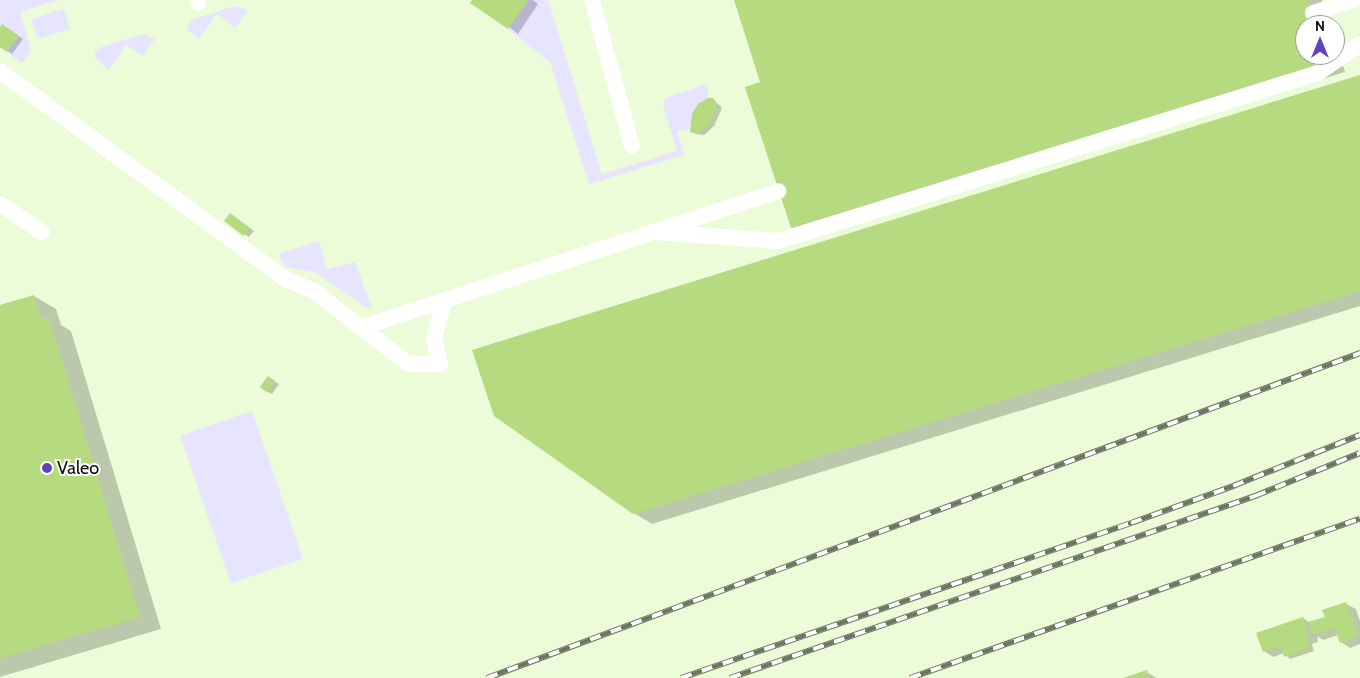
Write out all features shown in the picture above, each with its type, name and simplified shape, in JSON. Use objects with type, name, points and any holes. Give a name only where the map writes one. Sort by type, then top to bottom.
[{"type":"lane","points":[[592,0],[632,146]]},
{"type":"lane","points":[[1313,13],[1352,0]]},
{"type":"lane","points":[[654,232],[778,241],[1318,73],[1360,44]]},
{"type":"lane","points":[[0,71],[287,280],[314,292],[408,364],[440,364],[434,338],[444,302]]},
{"type":"lane","points":[[363,328],[778,191]]},
{"type":"lane","points":[[0,204],[42,232]]},
{"type":"shaded area","points":[[0,0],[59,0],[20,12],[31,51],[22,63],[7,52],[19,36],[2,24],[0,27]]},
{"type":"shaded area","points":[[528,0],[548,0],[602,174],[677,151],[663,105],[665,98],[707,84],[708,98],[692,114],[689,129],[677,131],[684,155],[589,184],[550,62],[508,29]]},
{"type":"shaded area","points":[[235,6],[248,10],[235,28],[217,14],[199,39],[187,29],[188,24],[192,20]]},
{"type":"shaded area","points":[[64,9],[70,29],[38,39],[31,19]]},
{"type":"shaded area","points":[[143,34],[155,39],[143,56],[126,45],[109,70],[95,58],[95,52],[99,48]]},
{"type":"shaded area","points":[[319,241],[327,269],[355,262],[372,308],[367,308],[316,273],[284,266],[280,258],[281,253]]},
{"type":"shaded area","points":[[252,411],[303,559],[231,583],[180,436]]},
{"type":"building","points":[[472,0],[528,0],[508,29],[470,3]]},
{"type":"building","points":[[734,0],[1308,0],[1313,15],[1295,15],[1295,65],[1318,65],[791,228],[745,87],[760,82]]},
{"type":"building","points":[[2,24],[19,36],[7,52],[0,47],[0,27]]},
{"type":"building","points":[[1360,75],[1360,291],[633,514],[494,416],[472,350]]},
{"type":"building","points":[[708,98],[713,98],[717,105],[710,124],[698,133],[690,132],[692,114],[698,104]]},
{"type":"building","points":[[230,213],[250,228],[244,236],[224,221]]},
{"type":"building","name":"Valeo","points":[[34,295],[41,319],[49,317],[140,617],[0,658],[0,305]]},
{"type":"building","points":[[268,376],[275,381],[267,393],[260,387]]},
{"type":"building","points":[[1346,602],[1358,636],[1340,643],[1334,628],[1313,635],[1308,622],[1325,617],[1322,610]]},
{"type":"building","points":[[1303,617],[1309,636],[1307,637],[1310,648],[1284,657],[1280,646],[1263,652],[1256,633]]},
{"type":"building","points":[[1147,670],[1149,678],[1123,678]]},
{"type":"railway","points":[[487,678],[1360,353]]},
{"type":"railway","points":[[681,678],[1131,523],[1233,486],[1360,435]]},
{"type":"railway","points":[[730,678],[1255,496],[1360,453]]},
{"type":"railway","points":[[910,678],[1360,519]]},
{"type":"place","name":"Valeo","points":[[47,468]]}]
